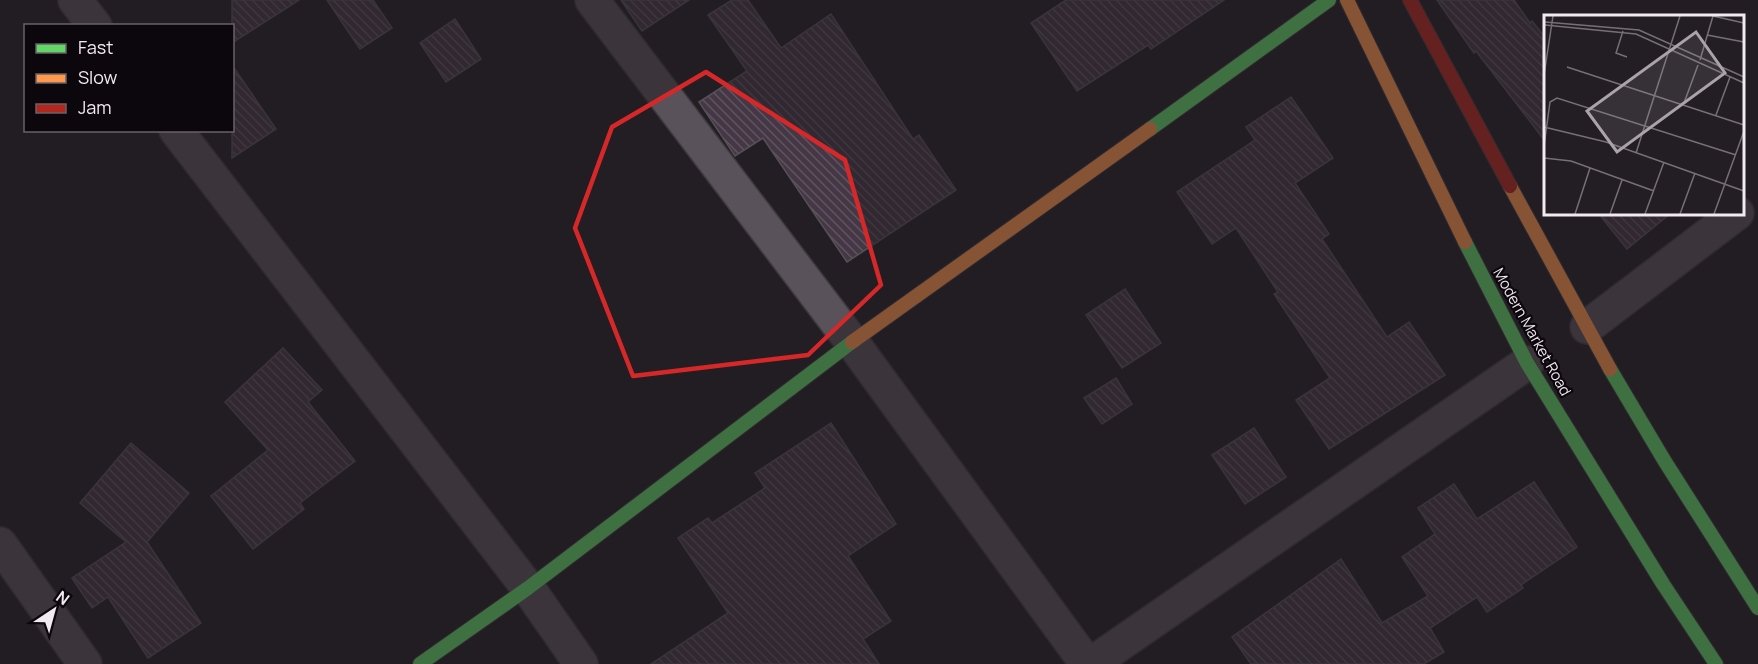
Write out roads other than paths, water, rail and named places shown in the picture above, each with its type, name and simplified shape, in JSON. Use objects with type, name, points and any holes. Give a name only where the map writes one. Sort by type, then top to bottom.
[{"type":"street","points":[[75,0],[93,24]]},
{"type":"street","points":[[592,0],[852,342],[1089,664],[1527,363]]},
{"type":"street","points":[[420,664],[528,588],[852,342],[1329,0]]},
{"type":"street","name":"Modern Market Road","points":[[1347,0],[1435,184],[1527,363],[1663,584],[1716,664]]},
{"type":"street","points":[[1410,0],[1587,327],[1705,531],[1758,608]]},
{"type":"street","points":[[178,132],[528,588],[581,664]]},
{"type":"street","points":[[1743,208],[1758,197]]},
{"type":"street","points":[[1587,327],[1736,214]]},
{"type":"street","points":[[0,544],[85,664]]}]
